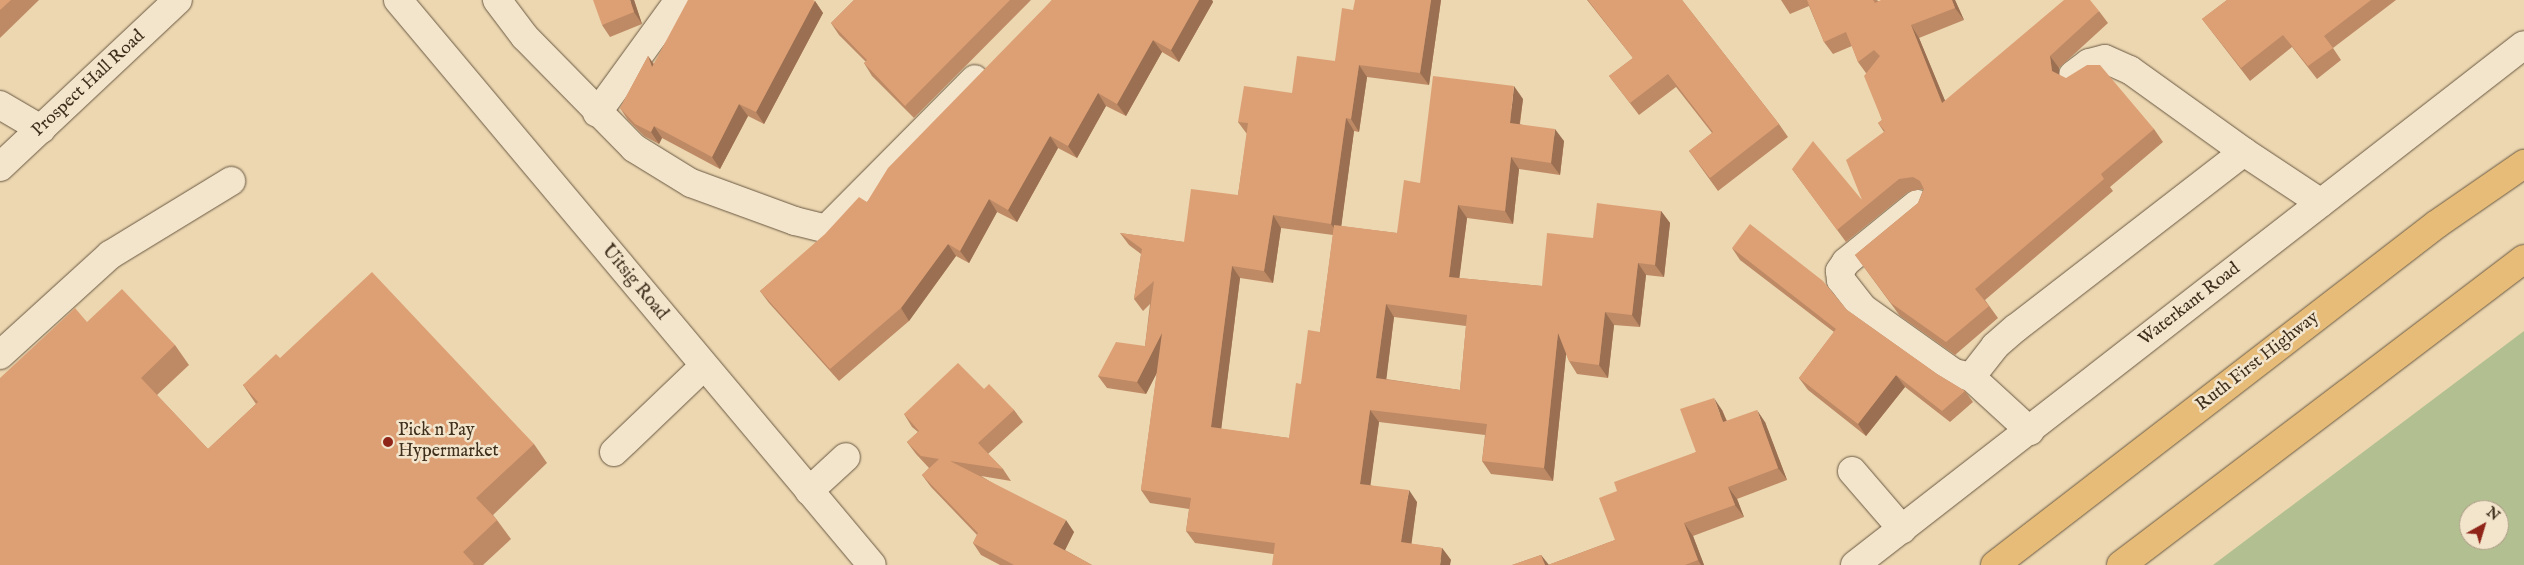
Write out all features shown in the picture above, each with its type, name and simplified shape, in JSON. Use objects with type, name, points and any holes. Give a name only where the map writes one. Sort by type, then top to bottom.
[{"type":"highway","name":"Ruth First Highway","points":[[1995,565],[2437,224],[2524,164]]},
{"type":"highway","points":[[2121,565],[2524,259]]},
{"type":"street","name":"Prospect Hall Road","points":[[0,167],[178,0]]},
{"type":"street","name":"Uitsig Road","points":[[398,0],[703,367],[872,565]]},
{"type":"street","points":[[497,0],[525,37],[597,113],[634,148],[691,183],[826,229],[991,62]]},
{"type":"street","points":[[597,113],[679,0]]},
{"type":"street","name":"Waterkant Road","points":[[1855,565],[2030,431],[2524,45]]},
{"type":"street","points":[[2073,75],[2089,63],[2106,59],[2130,70],[2244,152],[2321,203]]},
{"type":"street","points":[[0,105],[40,129]]},
{"type":"street","points":[[1972,377],[1995,346],[2016,328],[2244,152]]},
{"type":"street","points":[[0,356],[110,255],[231,181]]},
{"type":"street","points":[[1917,204],[1846,262],[1840,271],[1841,280],[1864,309],[1954,373],[1972,377],[2030,431]]},
{"type":"street","points":[[614,452],[703,367]]},
{"type":"street","points":[[809,491],[846,458]]},
{"type":"street","points":[[1852,471],[1902,529]]},
{"type":"green space","points":[[2524,331],[2524,565],[2213,565]]},
{"type":"building","points":[[0,0],[11,0],[0,10]]},
{"type":"building","points":[[593,0],[630,0],[634,12],[602,25]]},
{"type":"building","points":[[688,0],[815,1],[756,112],[739,104],[712,157],[654,126],[651,132],[635,124],[620,108],[648,56],[652,67]]},
{"type":"building","points":[[854,0],[1010,0],[905,106],[864,63],[867,60],[831,23]]},
{"type":"building","points":[[1052,0],[1199,0],[1171,50],[1153,40],[1117,104],[1098,93],[1068,146],[1050,136],[1008,210],[989,199],[960,251],[948,244],[901,308],[830,369],[760,291],[825,234],[859,197],[867,202],[888,168]]},
{"type":"building","points":[[1355,0],[1431,0],[1420,73],[1359,65],[1351,119],[1346,118],[1331,224],[1273,215],[1264,271],[1232,266],[1211,427],[1289,438],[1296,383],[1301,384],[1308,330],[1320,332],[1334,225],[1397,233],[1404,180],[1420,183],[1433,76],[1514,86],[1510,123],[1555,129],[1551,163],[1511,157],[1505,211],[1458,205],[1449,277],[1542,286],[1547,233],[1593,238],[1597,203],[1661,211],[1655,265],[1638,263],[1632,315],[1605,312],[1599,365],[1569,361],[1558,333],[1544,468],[1482,461],[1487,424],[1370,410],[1360,484],[1409,490],[1401,542],[1442,548],[1440,565],[1272,565],[1275,543],[1186,531],[1191,498],[1141,490],[1162,333],[1137,382],[1098,376],[1116,342],[1145,346],[1154,281],[1134,299],[1142,249],[1120,233],[1184,242],[1191,189],[1238,195],[1248,123],[1238,122],[1244,86],[1292,93],[1297,56],[1335,61],[1342,8],[1353,10]],"holes":[[[1386,304],[1467,315],[1460,390],[1376,378]]]},
{"type":"building","points":[[1588,0],[1682,0],[1779,124],[1710,178],[1689,151],[1713,132],[1668,74],[1630,103],[1609,76],[1633,58]]},
{"type":"building","points":[[1807,0],[1873,0],[1875,3],[1881,0],[1952,0],[1955,8],[1911,25],[1942,103],[2064,0],[2090,0],[2099,11],[2050,56],[2052,71],[2066,78],[2087,65],[2100,65],[2154,129],[2101,174],[2104,179],[1975,289],[1989,306],[1946,342],[1891,303],[1855,255],[1918,203],[1924,189],[1920,181],[1913,177],[1899,179],[1837,230],[1792,169],[1813,141],[1862,200],[1846,160],[1885,131],[1878,123],[1882,120],[1864,76],[1880,56],[1874,50],[1858,62],[1846,32],[1824,42]]},
{"type":"building","points":[[2227,0],[2371,0],[2324,36],[2333,48],[2308,66],[2283,35],[2241,68],[2202,19]]},
{"type":"building","points":[[1750,224],[1823,281],[1847,310],[1937,374],[1965,391],[1942,411],[1896,375],[1858,424],[1799,378],[1836,329],[1732,248]]},
{"type":"building","name":"Pick n Pay Hypermarket","points":[[372,272],[534,444],[476,498],[497,520],[463,552],[474,564],[0,565],[0,378],[75,308],[87,322],[122,289],[175,345],[141,378],[208,449],[258,402],[243,385],[276,354],[280,358]]},
{"type":"building","points":[[958,363],[984,389],[989,384],[1014,410],[978,443],[1003,469],[950,461],[1066,520],[1053,544],[1092,565],[1014,565],[973,543],[978,533],[922,475],[939,459],[921,456],[907,442],[919,431],[904,414]]},
{"type":"building","points":[[1714,398],[1723,422],[1757,410],[1778,468],[1728,487],[1735,505],[1684,523],[1698,560],[1685,565],[1548,565],[1615,540],[1599,498],[1617,491],[1614,482],[1696,452],[1680,409]]},
{"type":"building","points":[[1541,555],[1545,565],[1512,565]]},
{"type":"place","name":"Pick n Pay Hypermarket","points":[[388,442]]}]
